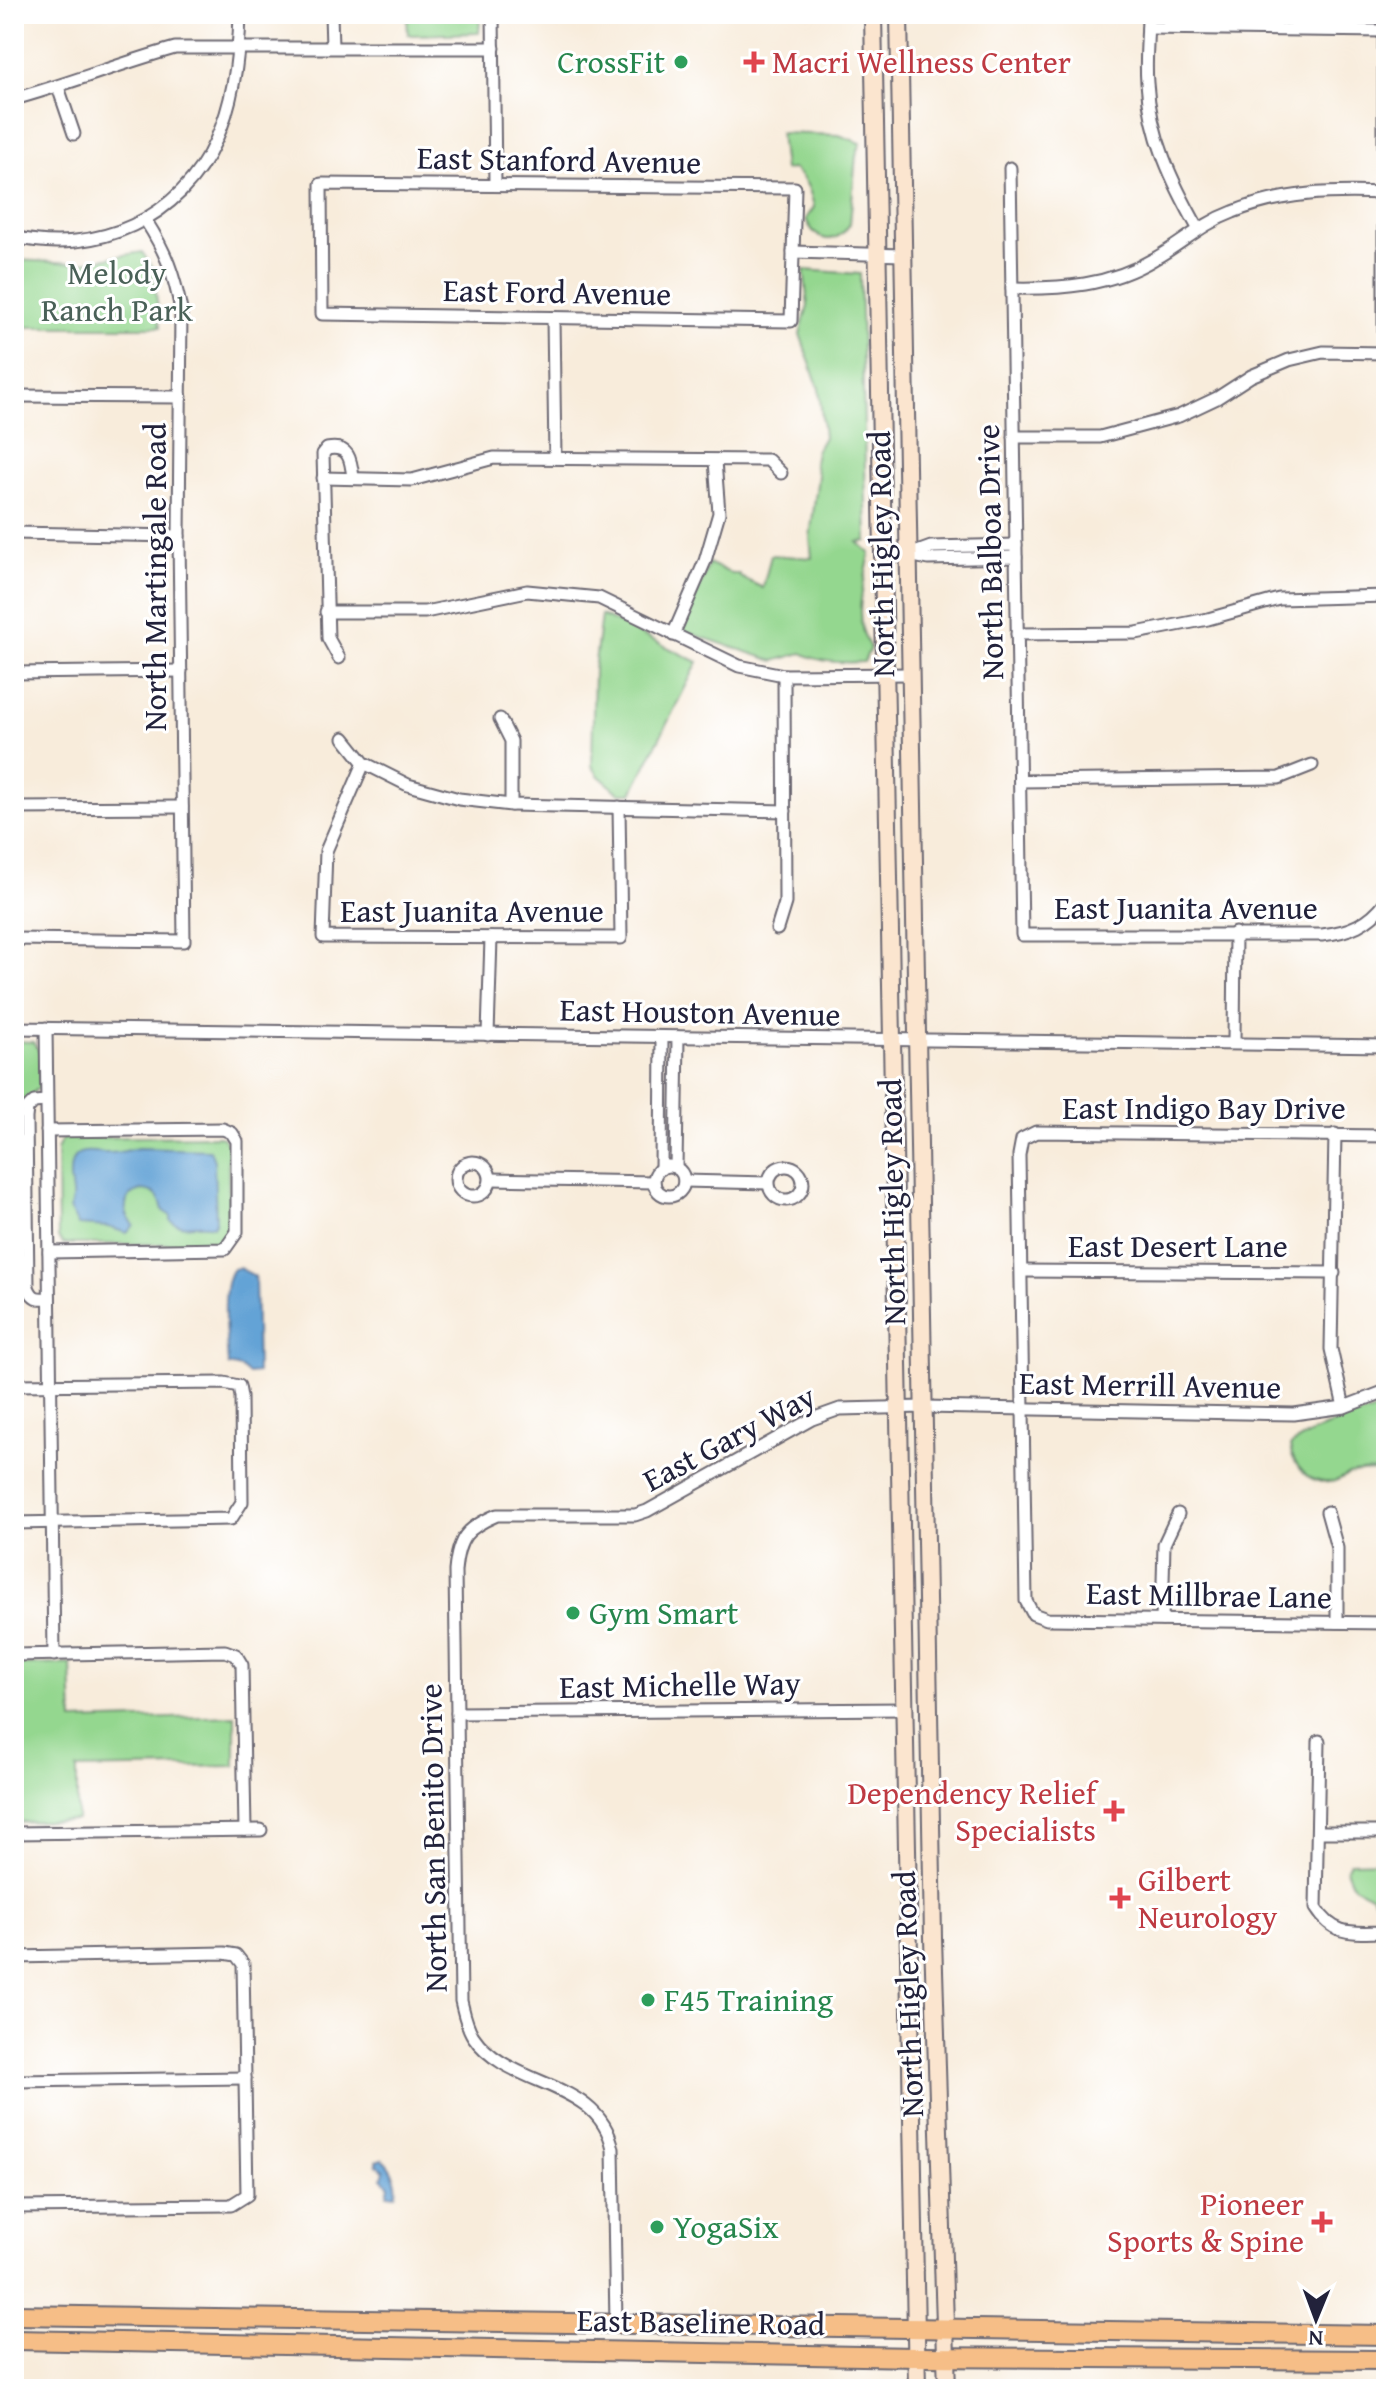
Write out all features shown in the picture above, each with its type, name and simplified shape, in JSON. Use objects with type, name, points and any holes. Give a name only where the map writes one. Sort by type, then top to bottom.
[{"type":"main road","name":"North Higley Road","points":[[873,14],[893,1040],[929,1709],[947,2389]]},
{"type":"main road","name":"North Higley Road","points":[[899,14],[917,1040],[904,1709],[917,2389]]},
{"type":"main road","points":[[874,72],[899,71]]},
{"type":"main road","points":[[904,1709],[929,1709]]},
{"type":"main road","points":[[910,2029],[936,2028]]},
{"type":"main road","name":"East Baseline Road","points":[[14,2315],[1386,2335]]},
{"type":"main road","points":[[277,2319],[277,2345]]},
{"type":"main road","points":[[615,2350],[616,2324]]},
{"type":"main road","points":[[1250,2333],[1250,2358]]},
{"type":"main road","name":"East Baseline Road","points":[[14,2340],[946,2358],[1386,2360]]},
{"type":"street","points":[[14,237],[68,243],[103,238],[146,221],[187,184],[210,153],[227,109],[238,47],[240,14]]},
{"type":"street","points":[[331,14],[332,47]]},
{"type":"street","points":[[493,14],[495,185]]},
{"type":"street","points":[[1148,14],[1147,82],[1151,118],[1173,185],[1198,228]]},
{"type":"street","points":[[1014,437],[1100,437],[1179,416],[1217,398],[1251,376],[1289,360],[1323,352],[1384,353],[1384,14]]},
{"type":"street","points":[[1148,28],[1385,31]]},
{"type":"street","points":[[14,99],[175,48],[494,48]]},
{"type":"street","points":[[58,87],[74,134]]},
{"type":"street","name":"North Balboa Drive","points":[[1010,168],[1022,935]]},
{"type":"street","name":"East Stanford Avenue","points":[[322,314],[321,184],[795,188],[793,252]]},
{"type":"street","points":[[1012,288],[1060,289],[1124,274],[1154,259],[1198,228],[1247,207],[1293,195],[1338,191],[1384,193]]},
{"type":"street","name":"North Martingale Road","points":[[14,939],[184,941],[179,536],[181,310],[175,277],[164,248],[146,221]]},
{"type":"street","points":[[793,252],[903,255]]},
{"type":"street","name":"East Ford Avenue","points":[[322,314],[791,321],[793,252]]},
{"type":"street","points":[[553,318],[555,457]]},
{"type":"street","points":[[14,396],[181,397]]},
{"type":"street","points":[[339,658],[328,638],[326,612],[323,454],[327,449],[337,447],[345,450],[351,458],[353,478]]},
{"type":"street","points":[[323,478],[412,480],[494,458],[555,457],[768,460],[781,473]]},
{"type":"street","points":[[673,635],[705,561],[719,513],[715,461]]},
{"type":"street","points":[[14,533],[179,536]]},
{"type":"street","points":[[884,556],[909,555],[931,547],[1016,551]]},
{"type":"street","points":[[326,612],[425,612],[527,591],[599,598],[739,666],[784,675],[911,674]]},
{"type":"street","points":[[1017,634],[1136,633],[1208,619],[1279,599],[1386,596]]},
{"type":"street","points":[[14,673],[181,671]]},
{"type":"street","points":[[777,929],[785,903],[784,675]]},
{"type":"street","points":[[500,719],[511,741],[511,805]]},
{"type":"street","points":[[344,738],[364,763],[408,785],[459,799],[511,805],[785,811]]},
{"type":"street","name":"East Juanita Avenue","points":[[364,763],[326,851],[323,937],[621,938],[619,807]]},
{"type":"street","points":[[1020,781],[1279,778],[1312,765]]},
{"type":"street","points":[[14,808],[182,807]]},
{"type":"street","name":"East Juanita Avenue","points":[[1022,935],[1322,935],[1342,933],[1361,925],[1375,915],[1386,901]]},
{"type":"street","points":[[1234,1042],[1235,933]]},
{"type":"street","points":[[488,1035],[491,938]]},
{"type":"street","name":"East Houston Avenue","points":[[14,1028],[1386,1046]]},
{"type":"street","points":[[46,1028],[54,1655]]},
{"type":"street","points":[[661,1169],[676,1168],[682,1174],[684,1181],[678,1193],[669,1196],[657,1190],[654,1182],[661,1169],[662,1037]]},
{"type":"street","points":[[676,1168],[678,1037]]},
{"type":"street","points":[[46,1101],[34,1102],[27,1109],[26,1118],[28,1287],[37,1299],[49,1298]]},
{"type":"street","points":[[47,1131],[223,1129],[232,1133],[237,1141],[237,1232],[225,1249],[49,1252]]},
{"type":"street","name":"East Indigo Bay Drive","points":[[1022,1271],[1019,1155],[1022,1139],[1036,1132],[1386,1136]]},
{"type":"street","points":[[1335,1134],[1331,1349],[1344,1407]]},
{"type":"street","points":[[491,1179],[654,1182]]},
{"type":"street","points":[[684,1181],[768,1183]]},
{"type":"street","points":[[1022,1271],[1023,1409]]},
{"type":"street","name":"East Desert Lane","points":[[1022,1271],[1334,1273]]},
{"type":"street","points":[[14,1385],[224,1383],[239,1386],[242,1502],[231,1519],[14,1523]]},
{"type":"street","name":"East Merrill Avenue","points":[[911,1407],[1272,1414],[1319,1412],[1344,1407],[1386,1391]]},
{"type":"street","name":"East Gary Way","points":[[477,1523],[497,1515],[635,1515],[823,1414],[840,1409],[911,1407]]},
{"type":"street","name":"East Millbrae Lane","points":[[1023,1409],[1026,1601],[1033,1614],[1047,1619],[1386,1623]]},
{"type":"street","points":[[1327,1512],[1337,1548],[1337,1622]]},
{"type":"street","points":[[1162,1620],[1164,1544],[1178,1514]]},
{"type":"street","name":"North San Benito Drive","points":[[477,1523],[463,1536],[457,1549],[461,2001],[466,2022],[475,2038],[493,2057],[583,2102],[608,2131],[613,2149],[616,2324]]},
{"type":"street","points":[[14,1655],[225,1651],[236,1655],[242,1665],[245,1830]]},
{"type":"street","name":"East Michelle Way","points":[[457,1713],[904,1709]]},
{"type":"street","points":[[1319,1741],[1316,1908],[1325,1923],[1337,1930],[1386,1932]]},
{"type":"street","points":[[14,1833],[261,1830]]},
{"type":"street","points":[[1318,1832],[1386,1832]]},
{"type":"street","points":[[14,1957],[236,1955],[243,1964],[247,2195],[231,2205],[14,2207]]},
{"type":"street","points":[[14,2081],[245,2078]]},
{"type":"green space","points":[[407,14],[476,14],[480,19],[479,33],[408,34]]},
{"type":"green space","points":[[780,133],[839,135],[861,143],[856,155],[850,224],[838,236],[826,239],[810,227],[806,219],[814,207],[811,195],[798,173],[793,169],[784,170]]},
{"type":"green space","name":"Melody Ranch Park","points":[[142,252],[153,268],[160,327],[14,327],[14,260],[78,263]]},
{"type":"green space","points":[[804,270],[860,274],[867,541],[858,542],[870,553],[860,613],[864,636],[870,648],[864,662],[824,661],[802,653],[774,661],[683,631],[709,563],[732,574],[740,574],[740,577],[763,588],[771,555],[812,558],[810,537],[818,476],[814,464],[816,451],[824,437],[819,389],[800,334],[808,306]]},
{"type":"green space","points":[[601,615],[698,662],[632,793],[619,793],[592,766],[594,670]]},
{"type":"green space","points":[[14,1041],[33,1042],[40,1052],[39,1087],[25,1101],[21,1112],[14,1112]]},
{"type":"green space","points":[[219,1136],[228,1145],[229,1234],[220,1244],[63,1244],[58,1238],[57,1150],[61,1141],[66,1138]]},
{"type":"green space","points":[[1386,1408],[1386,1471],[1353,1473],[1326,1482],[1311,1478],[1299,1468],[1290,1446],[1336,1422]]},
{"type":"green space","points":[[71,1664],[73,1721],[235,1716],[235,1766],[77,1769],[77,1820],[14,1822],[14,1665]]},
{"type":"green space","points":[[1386,1861],[1386,1906],[1382,1909],[1371,1895],[1353,1886],[1346,1869],[1350,1862]]},
{"type":"water","points":[[138,1148],[210,1150],[214,1161],[216,1221],[213,1226],[176,1224],[163,1211],[157,1196],[142,1190],[131,1195],[126,1204],[127,1215],[134,1225],[127,1233],[108,1227],[78,1225],[69,1209],[72,1198],[70,1169],[75,1157],[84,1152],[114,1153]]},
{"type":"water","points":[[239,1268],[255,1276],[257,1373],[248,1374],[241,1368],[228,1365],[226,1288],[233,1269]]},
{"type":"water","points":[[382,2159],[394,2176],[395,2195],[387,2194],[389,2185],[382,2178],[384,2170],[376,2164]]},
{"type":"place","name":"CrossFit","points":[[681,62]]},
{"type":"place","name":"Macri Wellness Center","points":[[754,62]]},
{"type":"place","name":"Gym Smart","points":[[573,1613]]},
{"type":"place","name":"Dependency Relief Specialists","points":[[1114,1811]]},
{"type":"place","name":"Gilbert Neurology","points":[[1120,1898]]},
{"type":"place","name":"F45 Training","points":[[648,2000]]},
{"type":"place","name":"Pioneer Sports & Spine","points":[[1322,2222]]},
{"type":"place","name":"YogaSix","points":[[657,2227]]}]
